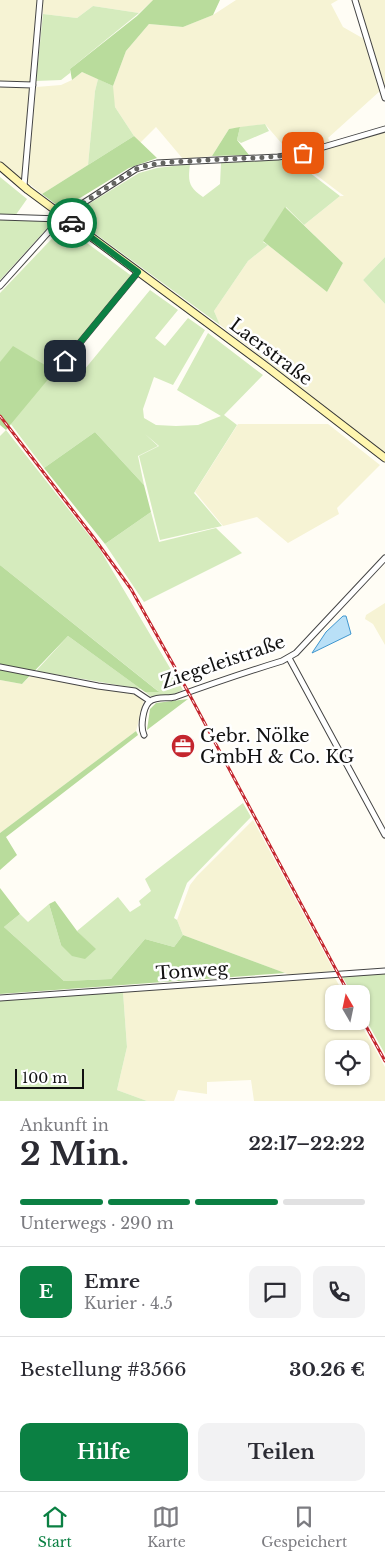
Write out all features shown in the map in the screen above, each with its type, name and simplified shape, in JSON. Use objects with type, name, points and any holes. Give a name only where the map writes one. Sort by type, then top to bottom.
[{"type":"main road","name":"Laerstraße","points":[[0,166],[62,217],[267,367],[385,458]]},
{"type":"street","points":[[24,186],[40,0]]},
{"type":"street","points":[[355,0],[385,98]]},
{"type":"street","points":[[0,84],[33,85]]},
{"type":"street","points":[[0,286],[62,217],[136,169],[147,165],[202,160],[278,157],[303,153],[385,129]]},
{"type":"street","points":[[0,217],[62,217]]},
{"type":"street","points":[[65,361],[138,272]]},
{"type":"street","name":"Ziegeleistraße","points":[[144,735],[142,729],[144,712],[150,701],[173,698],[289,658],[296,653],[385,558]]},
{"type":"street","points":[[289,658],[385,835]]},
{"type":"street","name":"Ziegeleistraße","points":[[0,667],[98,686],[135,690],[150,701]]},
{"type":"street","name":"Tonweg","points":[[0,998],[385,971]]},
{"type":"shaded area","points":[[0,0],[37,0],[30,82],[0,81]]},
{"type":"shaded area","points":[[43,0],[153,0],[139,13],[93,6],[77,18],[43,14]]},
{"type":"shaded area","points":[[236,0],[338,0],[331,4],[343,27],[364,39],[380,91],[328,138],[330,142],[306,150],[289,152],[265,124],[229,129],[212,156],[183,159],[156,127],[140,143],[115,107],[113,99],[113,86],[126,51],[149,24],[183,27],[213,15]]},
{"type":"shaded area","points":[[357,0],[385,0],[385,89]]},
{"type":"shaded area","points":[[82,72],[98,79],[95,91],[88,165],[42,194],[27,182],[36,87],[61,85],[72,80]]},
{"type":"shaded area","points":[[0,86],[31,87],[23,181],[0,161]]},
{"type":"shaded area","points":[[385,131],[385,257],[363,280],[385,304],[385,455],[220,325],[214,311],[248,261],[268,245],[327,292],[343,263],[304,225],[340,196],[344,196],[295,159]]},
{"type":"shaded area","points":[[238,424],[328,424],[380,465],[337,508],[339,514],[288,543],[257,517],[223,526],[195,492]]},
{"type":"shaded area","points":[[385,603],[385,645],[373,624],[365,619],[366,615]]},
{"type":"shaded area","points":[[32,675],[134,693],[144,700],[136,731],[0,833],[0,680],[22,684]]},
{"type":"shaded area","points":[[253,820],[334,971],[290,975],[183,935],[177,920],[190,885]]},
{"type":"shaded area","points":[[335,978],[339,985],[325,985],[325,1030],[364,1030],[370,1040],[325,1040],[325,1085],[370,1085],[370,1040],[385,1067],[385,1101],[254,1101],[251,1080],[207,1082],[207,1094],[178,1090],[174,1101],[147,1101],[117,1090],[127,1047],[123,992],[216,984]]},
{"type":"green space","points":[[153,0],[220,0],[213,15],[183,27],[149,24],[126,51],[113,86],[82,72],[72,80],[70,69],[137,16]]},
{"type":"green space","points":[[93,6],[139,13],[70,69],[70,73],[61,80],[36,81],[43,14],[77,18]]},
{"type":"green space","points":[[98,79],[113,86],[115,107],[134,136],[88,165],[95,91]]},
{"type":"green space","points":[[265,124],[269,131],[241,143],[237,140],[240,127]]},
{"type":"green space","points":[[240,127],[237,140],[249,155],[212,156],[229,129]]},
{"type":"green space","points":[[134,136],[157,158],[129,168],[62,209],[42,194]]},
{"type":"green space","points":[[292,159],[340,196],[304,225],[286,207],[263,242],[268,245],[248,261],[214,311],[220,325],[74,218],[74,213],[139,173],[157,168],[190,164],[190,183],[194,190],[203,197],[220,184],[221,163]]},
{"type":"green space","points":[[0,177],[27,199],[15,216],[0,215]]},
{"type":"green space","points":[[285,207],[343,263],[327,292],[263,241]]},
{"type":"green space","points":[[0,219],[53,222],[0,280]]},
{"type":"green space","points":[[64,226],[133,277],[58,366],[75,381],[150,290],[178,310],[155,338],[165,346],[188,318],[205,330],[173,385],[154,377],[143,409],[144,418],[156,425],[176,426],[198,425],[221,416],[177,390],[208,333],[263,375],[224,415],[237,425],[194,493],[222,526],[160,540],[139,456],[159,446],[145,434],[158,446],[138,456],[144,485],[95,432],[44,468],[10,423],[54,371],[0,362],[0,293]]},
{"type":"green space","points":[[385,257],[385,304],[363,280]]},
{"type":"green space","points":[[13,346],[55,371],[6,430],[0,425],[0,362]]},
{"type":"green space","points":[[6,430],[99,548],[183,690],[169,696],[150,696],[145,692],[158,691],[0,565],[0,436]]},
{"type":"green space","points":[[95,432],[144,485],[151,512],[105,544],[44,468]]},
{"type":"green space","points":[[151,512],[159,542],[216,528],[242,553],[144,602],[105,544]]},
{"type":"green space","points":[[0,565],[159,692],[145,692],[68,636],[22,684],[0,680]]},
{"type":"green space","points":[[68,636],[141,689],[36,671]]},
{"type":"green space","points":[[188,699],[147,730],[150,709],[156,703]]},
{"type":"green space","points":[[136,731],[138,735],[6,837],[17,855],[0,870],[0,833]]},
{"type":"green space","points":[[243,803],[251,817],[187,883],[174,918],[177,920],[183,935],[174,947],[145,939],[111,979],[64,981],[4,927],[20,914],[28,922],[49,904],[61,945],[95,949],[77,931],[118,897],[130,912],[141,905],[139,901],[151,891],[145,879]]},
{"type":"green space","points":[[0,888],[20,914],[4,927],[64,981],[111,979],[145,939],[174,947],[183,935],[285,973],[0,994]]},
{"type":"green space","points":[[55,901],[77,931],[96,949],[85,959],[72,956],[61,945],[49,904]]},
{"type":"green space","points":[[385,973],[385,1054],[370,1027],[370,985],[347,985],[342,976]]},
{"type":"green space","points":[[123,992],[127,1047],[117,1090],[147,1101],[0,1101],[0,1000]]},
{"type":"water","points":[[343,616],[346,616],[351,634],[312,653],[326,632]]},
{"type":"railway","points":[[0,416],[131,589],[178,673],[344,985]]},
{"type":"railway","points":[[368,1030],[385,1061]]},
{"type":"way so far","points":[[72,223],[63,216],[136,169],[147,165],[278,157],[303,153]]},
{"type":"place","name":"Gebr. Nölke GmbH & Co. KG","points":[[183,746]]},
{"type":"route","points":[[65,361],[138,272],[72,223]]}]
